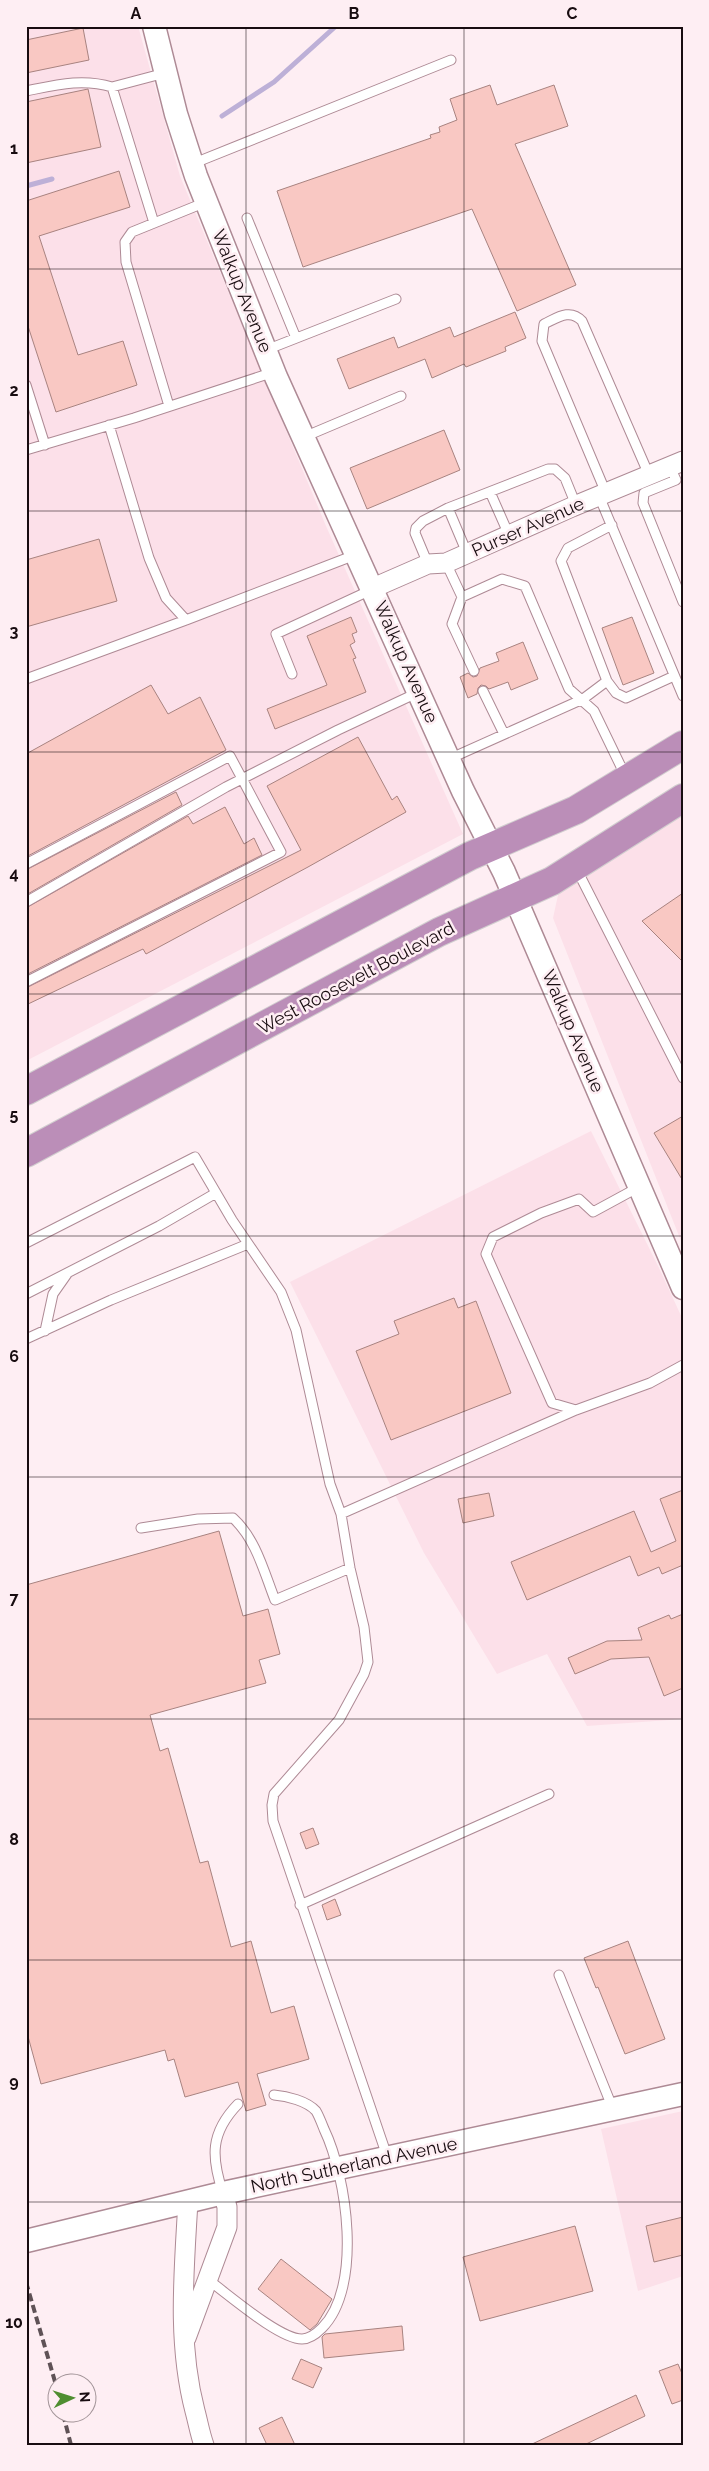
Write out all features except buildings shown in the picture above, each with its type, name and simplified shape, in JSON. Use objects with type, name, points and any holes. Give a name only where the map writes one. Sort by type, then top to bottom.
[{"type":"highway","points":[[26,1091],[491,847],[576,810],[683,745]]},
{"type":"highway","name":"West Roosevelt Boulevard","points":[[26,1153],[439,932],[552,881],[683,798]]},
{"type":"street","name":"Walkup Avenue","points":[[154,26],[192,164],[274,372],[358,554],[449,759],[515,898],[683,1288]]},
{"type":"street","name":"Purser Avenue","points":[[373,588],[467,553],[576,505],[677,464]]},
{"type":"street","name":"North Sutherland Avenue","points":[[26,2241],[223,2193],[683,2094]]},
{"type":"street","points":[[184,2344],[227,2227],[227,2208],[223,2193]]},
{"type":"street","points":[[188,2201],[182,2306],[184,2344],[188,2385],[204,2445]]},
{"type":"lane","points":[[192,164],[451,60]]},
{"type":"lane","points":[[26,91],[76,82],[94,81],[112,87],[166,73]]},
{"type":"lane","points":[[112,87],[154,224]]},
{"type":"lane","points":[[169,406],[126,262],[125,242],[132,232],[206,202]]},
{"type":"lane","points":[[247,218],[296,338]]},
{"type":"lane","points":[[265,350],[396,299]]},
{"type":"lane","points":[[649,475],[582,320],[578,316],[568,313],[544,324],[542,341],[602,494],[612,525],[683,696]]},
{"type":"lane","points":[[26,450],[274,372]]},
{"type":"lane","points":[[26,385],[45,444]]},
{"type":"lane","points":[[304,437],[401,396]]},
{"type":"lane","points":[[110,425],[149,558],[166,598],[186,620]]},
{"type":"lane","points":[[677,464],[676,480],[644,493],[643,503],[683,602]]},
{"type":"lane","points":[[462,597],[416,533],[416,528],[423,521],[448,508],[548,469],[555,469],[565,478],[576,505]]},
{"type":"lane","points":[[490,492],[509,535]]},
{"type":"lane","points":[[448,508],[467,553]]},
{"type":"lane","points":[[612,525],[568,548],[561,561],[607,681],[616,693],[626,698],[674,676]]},
{"type":"lane","points":[[26,679],[358,554]]},
{"type":"lane","points":[[474,671],[452,624],[462,597],[502,579],[525,586],[569,689],[594,711],[627,779]]},
{"type":"lane","points":[[292,674],[276,634],[373,588]]},
{"type":"lane","points":[[449,759],[582,699],[607,681]]},
{"type":"lane","points":[[483,691],[504,734]]},
{"type":"lane","points":[[26,902],[242,779],[338,730],[419,692]]},
{"type":"lane","points":[[26,864],[230,756],[281,852],[26,982]]},
{"type":"lane","points":[[575,866],[683,1078]]},
{"type":"lane","points":[[26,1243],[195,1157],[248,1244],[281,1292],[296,1330],[330,1484],[341,1514],[367,1648],[368,1662],[364,1674],[339,1720],[274,1794],[272,1805],[273,1821],[300,1905],[388,2158]]},
{"type":"lane","points":[[576,1410],[552,1403],[486,1254],[493,1237],[541,1213],[579,1198],[593,1212],[639,1187]]},
{"type":"lane","points":[[26,1294],[159,1226],[216,1193]]},
{"type":"lane","points":[[26,1340],[111,1300],[248,1244]]},
{"type":"lane","points":[[45,1331],[53,1294],[69,1272]]},
{"type":"lane","points":[[341,1514],[576,1410],[650,1383],[683,1364]]},
{"type":"lane","points":[[141,1528],[198,1518],[233,1518],[244,1529],[254,1547],[275,1600],[350,1568]]},
{"type":"lane","points":[[300,1905],[548,1794]]},
{"type":"lane","points":[[559,1975],[614,2110]]},
{"type":"lane","points":[[207,2278],[280,2333],[303,2340],[315,2335],[328,2322],[340,2300],[348,2232],[338,2168],[329,2139],[316,2111],[284,2096],[274,2095]]},
{"type":"lane","points":[[223,2193],[215,2169],[214,2149],[220,2128],[226,2116],[238,2104]]},
{"type":"shaded area","points":[[26,26],[138,26],[180,176],[326,526],[463,834],[26,1061]]},
{"type":"shaded area","points":[[683,814],[683,1246],[553,918],[560,886]]},
{"type":"shaded area","points":[[591,1131],[683,1320],[683,1719],[587,1726],[547,1654],[497,1674],[424,1553],[290,1282]]},
{"type":"shaded area","points":[[683,2111],[683,2276],[638,2291],[601,2129]]},
{"type":"waterway","points":[[222,116],[274,82],[336,26]]},
{"type":"waterway","points":[[26,186],[52,179]]},
{"type":"railway","points":[[26,2282],[53,2374]]},
{"type":"railway","points":[[66,2424],[71,2445]]}]
